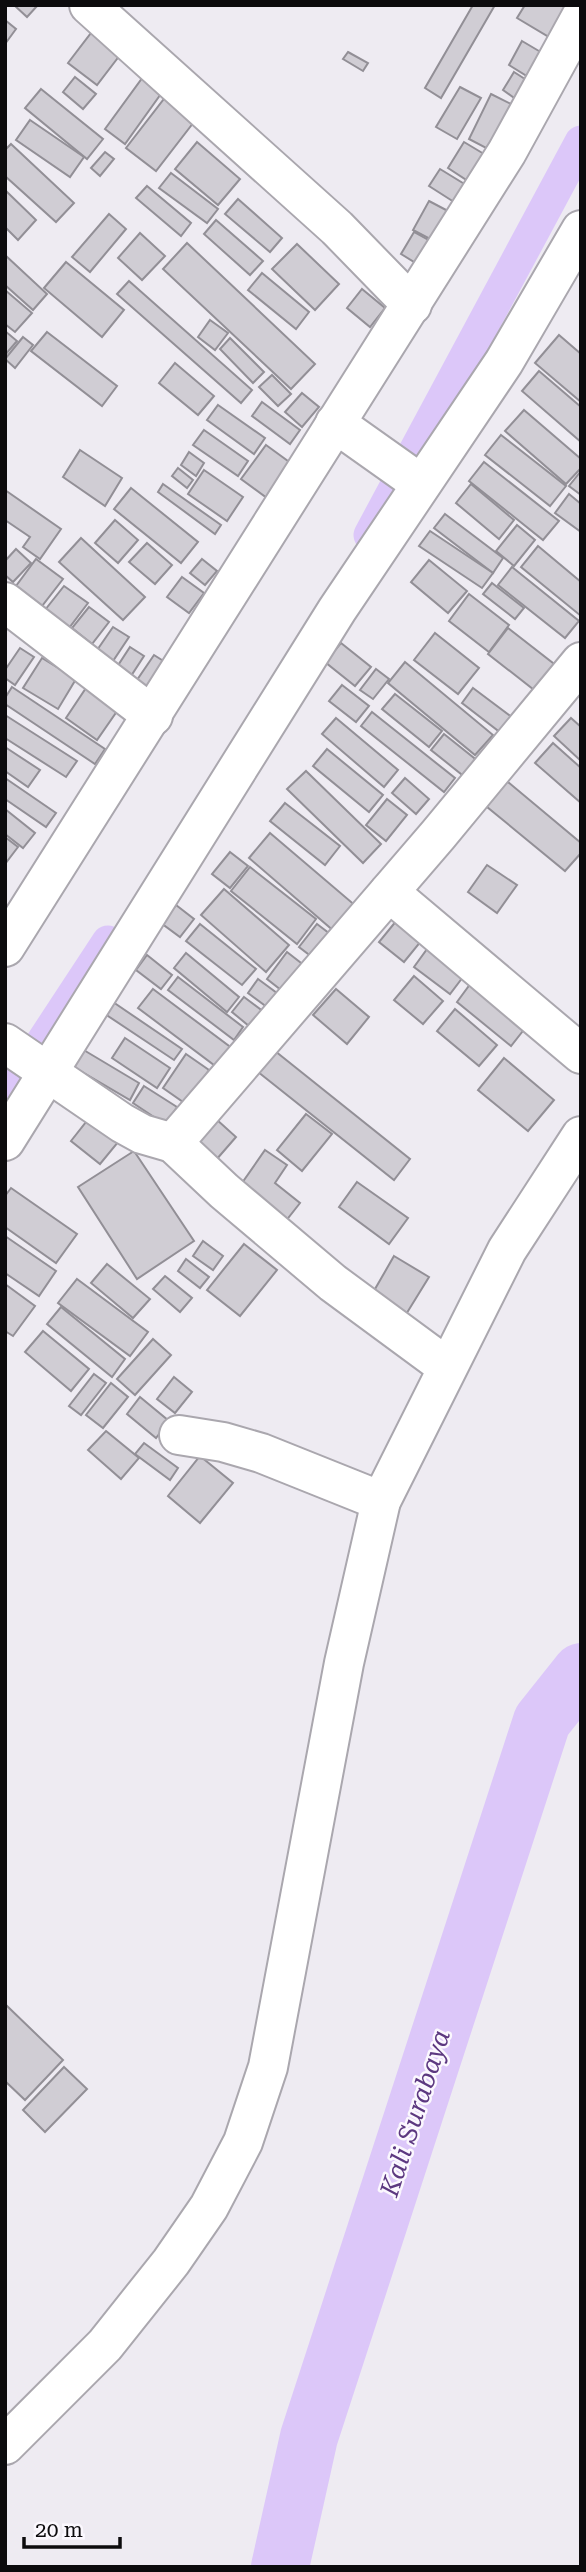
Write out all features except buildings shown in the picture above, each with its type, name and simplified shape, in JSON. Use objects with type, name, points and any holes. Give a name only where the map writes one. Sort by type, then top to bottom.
[{"type":"street","points":[[89,5],[337,228],[412,304]]},
{"type":"street","points":[[5,947],[153,716],[345,431],[412,304],[507,152],[581,17]]},
{"type":"street","points":[[5,1141],[43,1070],[337,610],[416,480],[504,362],[581,230]]},
{"type":"street","points":[[345,431],[416,480]]},
{"type":"street","points":[[5,602],[153,716]]},
{"type":"street","points":[[173,1143],[389,892],[581,662]]},
{"type":"street","points":[[389,892],[581,1054]]},
{"type":"street","points":[[5,1043],[122,1123],[142,1134],[173,1143],[224,1192],[332,1283],[447,1367]]},
{"type":"street","points":[[5,2445],[105,2345],[171,2262],[209,2207],[243,2142],[268,2067],[344,1663],[381,1501],[507,1250],[581,1136]]},
{"type":"street","points":[[178,1434],[261,1452],[381,1501]]},
{"type":"waterway","points":[[370,535],[581,142]]},
{"type":"waterway","points":[[5,1099],[108,942]]},
{"type":"waterway","name":"Kali Surabaya","points":[[280,2567],[309,2437],[542,1721],[581,1672]]}]
